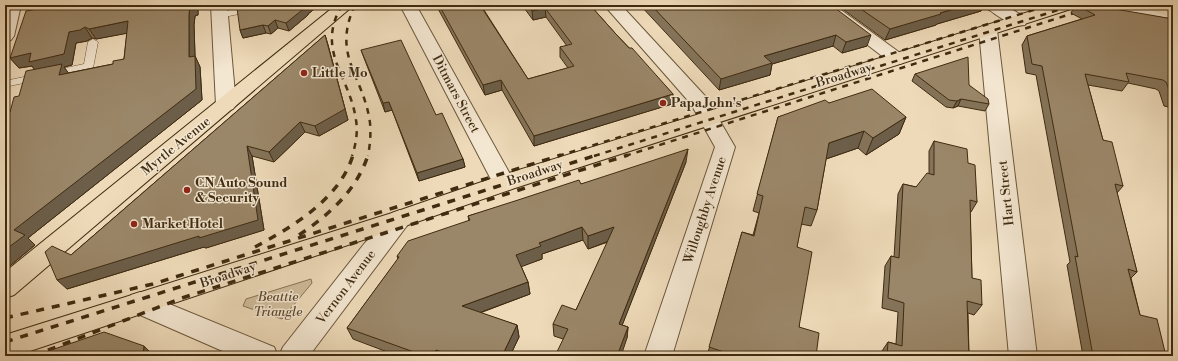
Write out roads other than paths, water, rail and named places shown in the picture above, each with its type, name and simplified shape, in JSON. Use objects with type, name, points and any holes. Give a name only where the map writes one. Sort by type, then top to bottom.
[{"type":"main road","name":"Myrtle Avenue","points":[[5,287],[346,5]]},
{"type":"main road","name":"Broadway","points":[[5,347],[400,219],[504,183],[1068,5]]},
{"type":"main road","points":[[1151,5],[1173,13]]},
{"type":"street","name":"Ditmars Street","points":[[408,5],[504,183]]},
{"type":"street","name":"Willoughby Avenue","points":[[612,5],[699,101],[710,118],[725,147],[658,356]]},
{"type":"street","points":[[824,5],[897,59]]},
{"type":"street","points":[[992,5],[1019,21]]},
{"type":"street","points":[[1101,5],[1173,18]]},
{"type":"street","points":[[5,36],[11,18],[12,6]]},
{"type":"street","points":[[219,10],[226,105]]},
{"type":"street","name":"Hart Street","points":[[988,30],[1023,356]]},
{"type":"street","name":"Vernon Avenue","points":[[293,356],[373,251],[400,219]]},
{"type":"street","points":[[140,303],[264,356]]},
{"type":"lane","points":[[219,10],[256,8]]},
{"type":"lane","points":[[5,84],[89,66],[93,42]]},
{"type":"railway","points":[[342,5],[335,21],[332,36],[333,50],[353,104],[356,120],[357,129],[355,147],[352,156]]},
{"type":"railway","points":[[355,5],[346,38],[351,66],[362,92],[370,123],[368,156]]},
{"type":"railway","points":[[558,156],[1050,5]]},
{"type":"railway","points":[[594,156],[1074,5]]},
{"type":"railway","points":[[625,156],[1099,5]]},
{"type":"railway","points":[[255,247],[299,221],[326,198],[347,171],[353,155]]},
{"type":"railway","points":[[299,235],[321,219],[341,201],[357,179],[368,155]]},
{"type":"railway","points":[[5,318],[153,284],[561,155]]},
{"type":"railway","points":[[5,342],[597,155]]},
{"type":"railway","points":[[33,356],[182,298],[628,155]]},
{"type":"place","name":"Little Mo","points":[[304,73]]},
{"type":"place","name":"Papa John's","points":[[663,103]]},
{"type":"place","name":"CN Auto Sound & Security","points":[[187,190]]},
{"type":"place","name":"Market Hotel","points":[[134,224]]},
{"type":"park label","name":"Beattie Triangle","points":[[278,304]]}]
